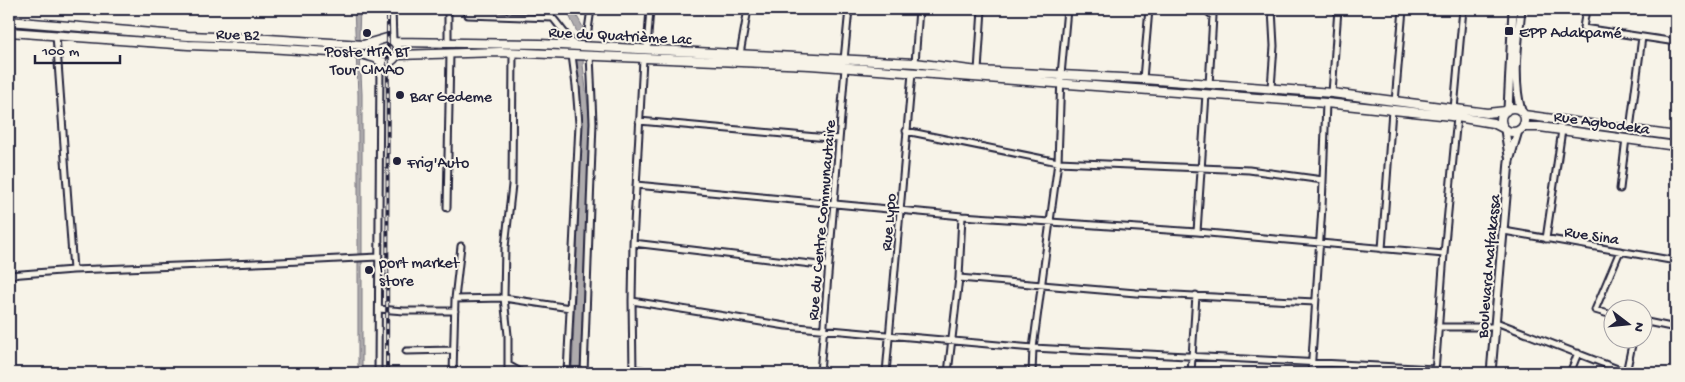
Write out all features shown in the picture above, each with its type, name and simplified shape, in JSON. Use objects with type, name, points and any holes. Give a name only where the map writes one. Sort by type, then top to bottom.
[{"type":"main road","name":"Rue B2","points":[[9,21],[188,36],[283,39],[363,45],[375,42]]},
{"type":"main road","name":"Rue B2","points":[[9,32],[188,45],[361,54],[378,60]]},
{"type":"main road","points":[[384,38],[394,41],[398,48],[397,55],[390,62],[378,60],[373,48],[375,42],[384,38]]},
{"type":"main road","name":"Rue du Quatrième Lac","points":[[394,41],[448,44],[540,44],[590,55],[643,59],[844,64]]},
{"type":"main road","name":"Rue du Quatrième Lac","points":[[397,55],[450,52],[647,49],[740,54],[810,62]]},
{"type":"main road","points":[[915,62],[978,71],[1143,79],[1332,93],[1487,112],[1515,108],[1522,113],[1520,129],[1511,132],[1493,123],[1457,117],[1326,103],[912,74],[844,64],[915,62]]},
{"type":"main road","points":[[1504,129],[1501,117],[1507,110]]},
{"type":"main road","name":"Rue Agbodeka","points":[[1522,113],[1676,136]]},
{"type":"main road","name":"Rue Agbodeka","points":[[1520,129],[1540,126],[1676,146]]},
{"type":"street","points":[[392,9],[394,41]]},
{"type":"street","points":[[448,9],[448,44]]},
{"type":"street","points":[[468,9],[468,15],[553,18],[574,51],[578,124],[567,373]]},
{"type":"street","points":[[587,37],[590,9]]},
{"type":"street","points":[[647,49],[650,9]]},
{"type":"street","points":[[696,9],[709,9]]},
{"type":"street","points":[[740,54],[748,9]]},
{"type":"street","name":"Rue du Centre Communautaire","points":[[820,373],[849,9]]},
{"type":"street","points":[[915,62],[919,9]]},
{"type":"street","points":[[978,71],[982,9]]},
{"type":"street","points":[[1032,373],[1033,348],[1058,162],[1061,75],[1066,9]]},
{"type":"street","points":[[1143,79],[1150,9]]},
{"type":"street","points":[[1204,9],[1213,16],[1209,85]]},
{"type":"street","points":[[1271,88],[1274,46],[1272,9]]},
{"type":"street","points":[[1332,93],[1338,9]]},
{"type":"street","points":[[1395,102],[1403,9]]},
{"type":"street","points":[[1454,109],[1463,9]]},
{"type":"street","points":[[1513,9],[1512,75],[1522,113]]},
{"type":"street","points":[[1507,110],[1521,9]]},
{"type":"street","points":[[1586,9],[1584,28],[1676,42]]},
{"type":"street","points":[[56,35],[73,270]]},
{"type":"street","points":[[1630,130],[1642,37]]},
{"type":"street","points":[[447,208],[450,52]]},
{"type":"street","points":[[508,373],[508,335],[504,298],[505,246],[512,185],[513,52]]},
{"type":"street","points":[[584,373],[593,122],[590,55]]},
{"type":"street","points":[[643,59],[638,121],[633,244],[633,371],[664,373]]},
{"type":"street","points":[[378,60],[378,373]]},
{"type":"street","name":"Rue Lypo","points":[[886,373],[912,74]]},
{"type":"street","points":[[1197,232],[1206,94]]},
{"type":"street","points":[[1311,373],[1320,244],[1326,103]]},
{"type":"street","points":[[1382,249],[1392,110]]},
{"type":"street","points":[[632,301],[786,326],[952,341],[1033,348],[1311,362],[1435,371],[1457,117]]},
{"type":"street","points":[[638,121],[839,138]]},
{"type":"street","points":[[1504,129],[1509,161]]},
{"type":"street","points":[[1509,161],[1520,129]]},
{"type":"street","points":[[1546,239],[1562,130]]},
{"type":"street","points":[[906,131],[1058,162],[1249,170],[1323,180]]},
{"type":"street","points":[[1620,189],[1626,138]]},
{"type":"street","name":"Boulevard Malfakassa","points":[[1491,373],[1509,161]]},
{"type":"street","points":[[636,185],[901,211],[1197,232],[1444,254]]},
{"type":"street","points":[[948,373],[959,278],[962,216]]},
{"type":"street","name":"Rue Sina","points":[[1504,230],[1676,261]]},
{"type":"street","points":[[633,244],[828,266]]},
{"type":"street","points":[[453,373],[455,299],[461,246]]},
{"type":"street","points":[[1602,312],[1595,310],[1620,251]]},
{"type":"street","points":[[9,275],[73,270],[378,257]]},
{"type":"street","points":[[959,278],[1042,286],[1315,302]]},
{"type":"street","points":[[1191,373],[1196,295]]},
{"type":"street","points":[[455,299],[504,298],[570,308]]},
{"type":"street","points":[[379,309],[404,311],[456,310]]},
{"type":"street","points":[[1652,323],[1676,328]]},
{"type":"street","points":[[1438,327],[1496,324],[1578,353],[1627,373],[1631,350]]},
{"type":"street","points":[[406,351],[453,350]]},
{"type":"street","points":[[1570,373],[1578,353]]},
{"type":"street","points":[[508,366],[522,373]]},
{"type":"shaded area","points":[[354,9],[360,9],[359,35],[362,94],[362,373],[358,373],[358,94]]},
{"type":"shaded area","points":[[566,9],[573,9],[585,31],[583,65],[590,122],[580,373],[572,373],[582,121],[576,65],[578,34]]},
{"type":"railway","points":[[387,373],[388,9]]},
{"type":"place","name":"EPP Adakpamé","points":[[1509,31]]},
{"type":"place","name":"Poste HTA BT Tour CIMAO","points":[[367,33]]},
{"type":"place","name":"Bar Gedeme","points":[[400,95]]},
{"type":"place","name":"Frig'Auto","points":[[397,161]]},
{"type":"place","name":"port market store","points":[[369,270]]}]
